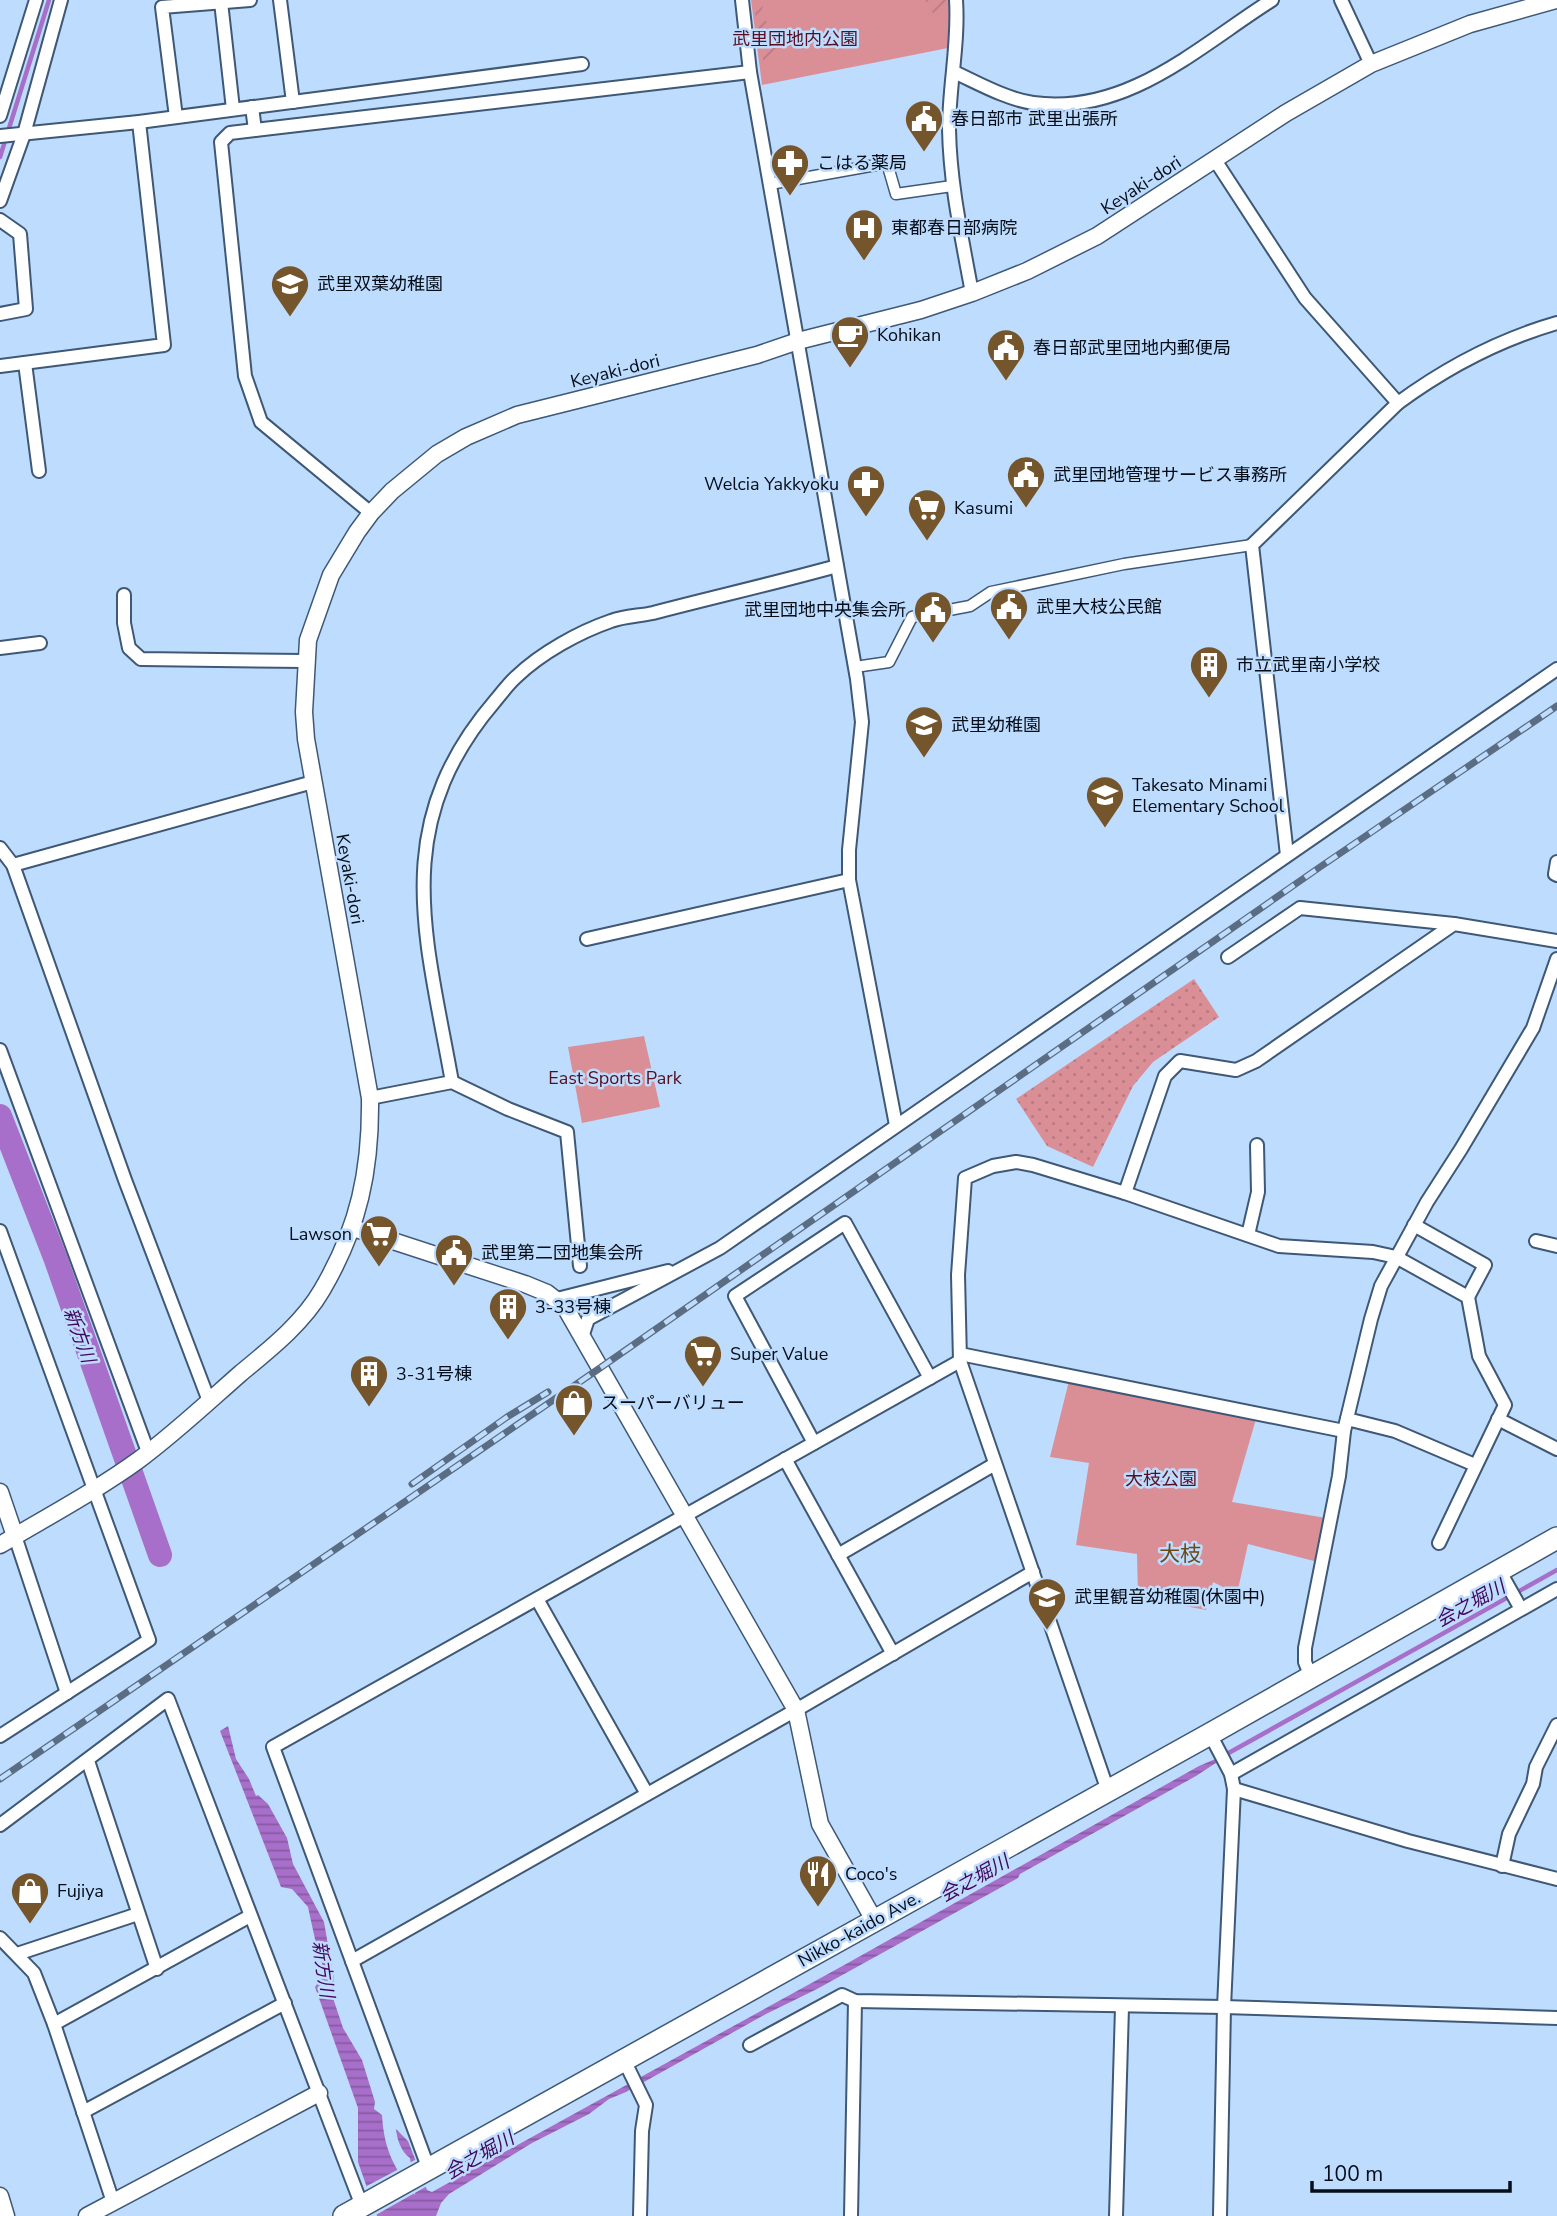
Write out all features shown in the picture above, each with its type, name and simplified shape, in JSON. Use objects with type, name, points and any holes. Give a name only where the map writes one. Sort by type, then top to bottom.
[{"type":"highway","name":"Nikko-kaido Ave.","points":[[357,2209],[426,2169],[629,2069],[874,1920],[1108,1790],[1214,1740],[1311,1677],[1504,1577],[1557,1538]]},
{"type":"street","points":[[0,116],[36,0]]},
{"type":"street","points":[[0,201],[24,134],[61,0]]},
{"type":"street","points":[[176,117],[162,7],[174,3],[250,0]]},
{"type":"street","points":[[280,0],[293,102]]},
{"type":"street","points":[[741,0],[750,72],[855,667],[862,722],[849,850],[849,880],[896,1125]]},
{"type":"street","points":[[956,0],[949,126],[952,187],[972,293]]},
{"type":"street","points":[[954,72],[1032,103],[1085,103],[1119,94],[1155,78],[1272,0]]},
{"type":"street","points":[[1341,0],[1371,64]]},
{"type":"street","name":"Keyaki-dori","points":[[0,1545],[110,1480],[144,1456],[298,1322],[321,1292],[353,1228],[363,1193],[368,1161],[370,1098],[313,782],[304,712],[305,661],[313,624],[331,575],[357,532],[391,491],[437,454],[517,415],[757,355],[798,341],[921,310],[1027,271],[1097,236],[1286,113],[1371,64],[1470,23],[1556,0]]},
{"type":"street","points":[[221,2],[233,109]]},
{"type":"street","points":[[0,136],[139,122],[582,64]]},
{"type":"street","points":[[371,513],[261,422],[245,376],[221,142],[230,133],[750,72]]},
{"type":"street","points":[[252,107],[255,130]]},
{"type":"street","points":[[0,366],[164,345],[139,122]]},
{"type":"street","points":[[1215,160],[1305,298],[1398,403]]},
{"type":"street","points":[[771,184],[887,163],[896,194],[952,187]]},
{"type":"street","points":[[0,220],[20,234],[26,309],[0,314]]},
{"type":"street","points":[[855,667],[889,662],[912,617],[970,606],[991,592],[1124,564],[1252,545],[1398,403],[1422,384],[1484,348],[1557,323]]},
{"type":"street","points":[[24,363],[39,471]]},
{"type":"street","points":[[1252,545],[1287,855]]},
{"type":"street","points":[[452,1082],[425,931],[422,880],[428,827],[442,785],[473,726],[518,674],[565,642],[610,621],[770,585],[838,566]]},
{"type":"street","points":[[124,595],[124,623],[128,648],[141,659],[305,661]]},
{"type":"street","points":[[0,634],[1,647],[40,643]]},
{"type":"street","points":[[582,1337],[588,1319],[720,1248],[1557,669]]},
{"type":"street","points":[[13,865],[313,782]]},
{"type":"street","points":[[0,848],[13,865],[125,1180],[209,1401]]},
{"type":"street","points":[[1557,862],[1557,875]]},
{"type":"street","points":[[587,939],[849,880]]},
{"type":"street","points":[[1228,957],[1300,908],[1454,924],[1557,941]]},
{"type":"street","points":[[1125,1193],[1165,1076],[1180,1060],[1236,1070],[1256,1061],[1454,924]]},
{"type":"street","points":[[1311,1677],[1305,1662],[1304,1648],[1339,1476],[1345,1425],[1381,1286],[1414,1225],[1533,1028],[1557,959]]},
{"type":"street","points":[[0,1050],[144,1456]]},
{"type":"street","points":[[370,1098],[452,1082],[508,1109],[567,1132],[580,1266]]},
{"type":"street","points":[[1248,1235],[1258,1192],[1257,1145]]},
{"type":"street","points":[[1108,1790],[960,1358],[958,1275],[965,1178],[993,1166],[1016,1162],[1034,1165],[1279,1246],[1373,1252],[1396,1257],[1468,1297]]},
{"type":"street","points":[[814,1443],[735,1296],[845,1223],[930,1378]]},
{"type":"street","points":[[1414,1225],[1485,1265],[1468,1297],[1479,1356],[1505,1405],[1439,1544]]},
{"type":"street","points":[[353,1228],[524,1284],[557,1299],[565,1307],[796,1710],[820,1824],[874,1920]]},
{"type":"street","points":[[0,1231],[149,1640],[0,1736]]},
{"type":"street","points":[[1536,1241],[1557,1246]]},
{"type":"street","points":[[557,1299],[689,1266]]},
{"type":"street","points":[[426,2169],[273,1747],[930,1378],[960,1358],[1345,1425],[1395,1431],[1475,1465]]},
{"type":"street","points":[[1498,1419],[1557,1449]]},
{"type":"street","points":[[785,1459],[892,1654]]},
{"type":"street","points":[[838,1555],[995,1464]]},
{"type":"street","points":[[0,1492],[67,1693]]},
{"type":"street","points":[[352,1961],[796,1710],[1032,1572]]},
{"type":"street","points":[[1504,1577],[1520,1607]]},
{"type":"street","points":[[1230,1772],[1520,1607],[1557,1589]]},
{"type":"street","points":[[537,1599],[647,1794]]},
{"type":"street","points":[[0,1825],[168,1699],[319,2093],[357,2209]]},
{"type":"street","points":[[1502,1866],[1509,1834],[1533,1784],[1536,1767],[1557,1725]]},
{"type":"street","points":[[1214,1740],[1230,1772],[1234,1789],[1224,2007],[1220,2216]]},
{"type":"street","points":[[88,1761],[157,1969]]},
{"type":"street","points":[[1234,1789],[1408,1841],[1557,1879]]},
{"type":"street","points":[[17,1954],[138,1914]]},
{"type":"street","points":[[54,2024],[250,1916]]},
{"type":"street","points":[[0,1938],[34,1973],[54,2024],[113,2202]]},
{"type":"street","points":[[750,2045],[842,1995],[855,2001],[1224,2007],[1557,2018]]},
{"type":"street","points":[[851,2216],[855,2001]]},
{"type":"street","points":[[83,2112],[285,2003]]},
{"type":"street","points":[[1116,2216],[1122,2007]]},
{"type":"street","points":[[629,2069],[646,2105],[642,2131],[640,2216]]},
{"type":"street","points":[[87,2216],[319,2093]]},
{"type":"street","points":[[0,2196],[6,2216]]},
{"type":"green space","name":"武里団地内公園","points":[[751,0],[950,0],[948,48],[762,85]]},
{"type":"green space","points":[[754,0],[764,0],[761,13],[788,48],[764,63],[757,35]]},
{"type":"green space","points":[[925,0],[946,0],[946,11],[934,15]]},
{"type":"green space","points":[[1194,979],[1219,1017],[1153,1062],[1133,1086],[1093,1167],[1047,1146],[1016,1099]]},
{"type":"green space","name":"East Sports Park","points":[[644,1036],[660,1107],[582,1123],[568,1047]]},
{"type":"green space","name":"大枝公園","points":[[1069,1381],[1256,1419],[1232,1502],[1326,1518],[1318,1562],[1248,1544],[1237,1594],[1213,1582],[1206,1610],[1138,1597],[1137,1554],[1076,1545],[1089,1463],[1050,1457]]},
{"type":"water","points":[[228,1726],[236,1759],[256,1796],[268,1804],[287,1838],[293,1864],[324,1922],[334,1979],[332,1995],[343,2028],[362,2060],[375,2102],[374,2109],[382,2115],[391,2158],[415,2195],[410,2158],[400,2145],[396,2129],[408,2141],[427,2190],[432,2192],[1199,1766],[1234,1751],[1196,1776],[1020,1874],[1018,1878],[532,2143],[449,2194],[441,2203],[436,2216],[377,2216],[358,2162],[358,2108],[315,1987],[322,1977],[322,1962],[308,1907],[292,1889],[281,1887],[220,1731]]},
{"type":"pier","points":[[419,2158],[429,2185],[374,2216],[363,2188],[399,2169],[410,2183],[407,2164]]},
{"type":"waterway","points":[[0,157],[49,0]]},
{"type":"waterway","name":"新方川","points":[[0,1116],[56,1260],[160,1555]]},
{"type":"waterway","name":"会之堀川","points":[[1225,1755],[1557,1570]]},
{"type":"railway","points":[[0,1779],[1557,706]]},
{"type":"railway","points":[[412,1484],[507,1417],[548,1392]]},
{"type":"place","name":"春日部市 武里出張所","points":[[924,153]]},
{"type":"place","name":"こはる薬局","points":[[790,197]]},
{"type":"place","name":"東都春日部病院","points":[[864,262]]},
{"type":"place","name":"武里双葉幼稚園","points":[[290,318]]},
{"type":"place","name":"Kohikan","points":[[850,369]]},
{"type":"place","name":"春日部武里団地内郵便局","points":[[1006,382]]},
{"type":"place","name":"武里団地管理サービス事務所","points":[[1026,509]]},
{"type":"place","name":"Welcia Yakkyoku","points":[[866,518]]},
{"type":"place","name":"Kasumi","points":[[927,542]]},
{"type":"place","name":"武里大枝公民館","points":[[1009,641]]},
{"type":"place","name":"武里団地中央集会所","points":[[933,644]]},
{"type":"place","name":"市立武里南小学校","points":[[1209,699]]},
{"type":"place","name":"武里幼稚園","points":[[924,759]]},
{"type":"place","name":"Takesato Minami Elementary School","points":[[1105,829]]},
{"type":"place","name":"Lawson","points":[[379,1268]]},
{"type":"place","name":"武里第二団地集会所","points":[[454,1287]]},
{"type":"place","name":"3-33号棟","points":[[508,1341]]},
{"type":"place","name":"Super Value","points":[[703,1388]]},
{"type":"place","name":"3-31号棟","points":[[369,1408]]},
{"type":"place","name":"スーパーバリュー","points":[[574,1437]]},
{"type":"place","name":"武里観音幼稚園(休園中)","points":[[1047,1631]]},
{"type":"place","name":"Coco's","points":[[818,1908]]},
{"type":"place","name":"Fujiya","points":[[30,1925]]},
{"type":"district","name":"大枝","points":[[1180,1554]]}]
